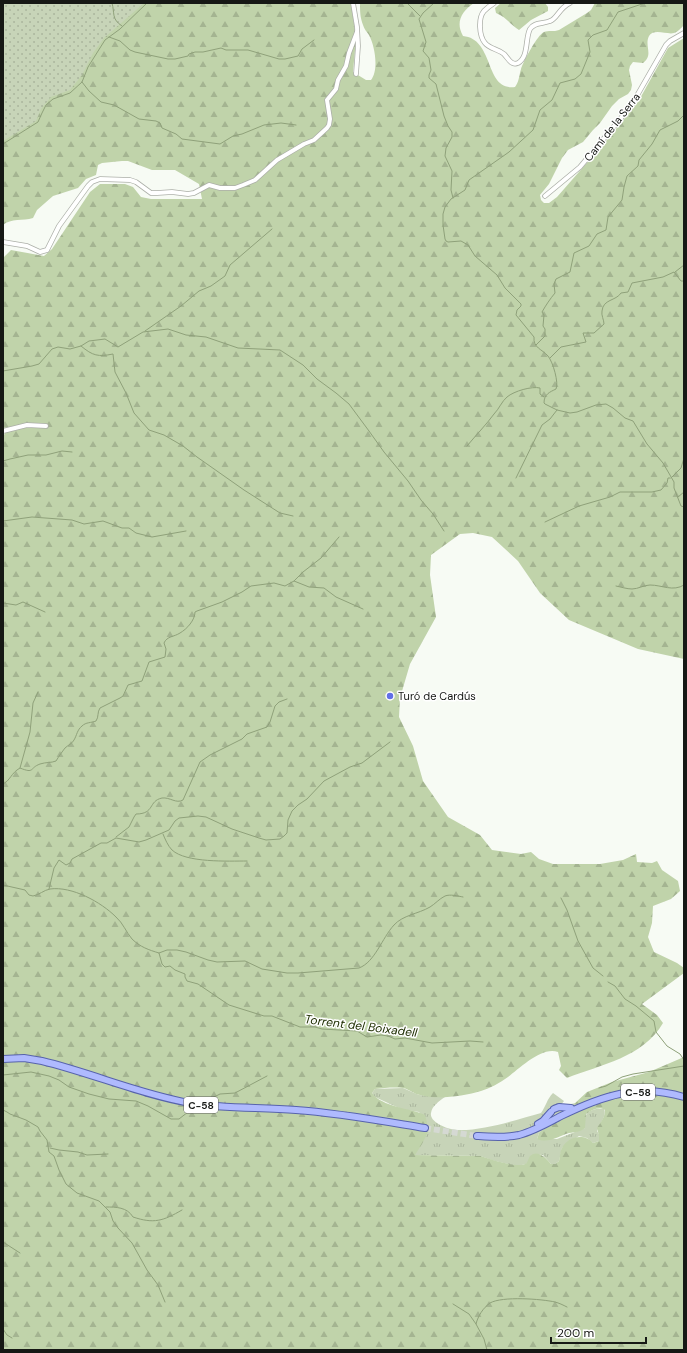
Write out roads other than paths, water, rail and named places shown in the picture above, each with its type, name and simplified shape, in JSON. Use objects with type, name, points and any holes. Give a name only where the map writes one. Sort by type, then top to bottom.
[{"type":"main road","name":"C-58","points":[[3,1061],[41,1063],[154,1098],[191,1106],[237,1111],[296,1112],[425,1128]]},
{"type":"main road","name":"C-58","points":[[489,1137],[517,1133],[536,1125],[553,1113],[571,1108],[592,1099],[629,1090],[668,1091],[684,1096]]},
{"type":"main road","name":"C-58","points":[[477,1136],[499,1138],[533,1130],[607,1096],[629,1092],[655,1092],[684,1096]]},
{"type":"main road","points":[[536,1125],[553,1113],[562,1114],[581,1107]]},
{"type":"main road","points":[[553,1113],[553,1120]]},
{"type":"street","points":[[353,3],[358,46],[356,74]]},
{"type":"street","points":[[494,3],[484,11],[482,15],[480,24],[482,38],[488,45],[501,52],[510,62],[514,64],[519,62],[524,56],[528,35],[532,26],[552,21],[562,8],[570,3]]},
{"type":"street","points":[[3,242],[27,246],[40,252],[47,250],[57,230],[88,186],[100,179],[130,180],[136,182],[151,193],[172,192],[183,194],[194,193],[207,185],[220,188],[234,188],[252,181],[277,160],[304,144],[314,140],[328,127],[330,116],[327,100],[336,89],[338,80],[346,66],[357,32]]},
{"type":"street","name":"Camí de la Serra","points":[[545,196],[573,173],[590,156],[631,106],[666,45],[684,33]]},
{"type":"street","points":[[3,431],[27,425],[46,426]]},
{"type":"waterway","points":[[112,3],[116,21],[122,26]]},
{"type":"waterway","points":[[3,144],[38,122],[46,105],[53,99],[70,93],[82,82],[88,67],[105,40],[120,29],[147,3]]},
{"type":"waterway","points":[[407,3],[420,16]]},
{"type":"waterway","points":[[434,3],[419,19],[426,42],[423,51],[429,58],[431,70],[429,78],[436,84],[444,116],[452,132],[452,137],[446,148],[445,156],[452,171],[451,190],[453,198]]},
{"type":"waterway","points":[[645,3],[618,12],[607,30],[593,35],[588,40],[590,52],[581,74],[575,79],[560,83],[552,100],[540,110],[533,130],[509,152],[469,180],[465,190],[451,199],[445,207],[443,214],[443,225],[446,241],[461,241],[468,245],[475,256],[497,275],[505,288],[521,304],[516,315],[534,337],[536,346],[548,356],[555,372],[557,382],[556,389],[546,395],[544,403],[557,410],[570,413],[596,405],[606,404],[625,418],[633,421],[647,444],[663,463],[674,482],[674,488],[681,506],[684,507]]},
{"type":"waterway","points":[[109,37],[120,41],[130,50],[135,52],[168,59],[175,59],[188,56],[189,54],[195,52],[203,52],[221,48],[226,50],[248,50],[279,59],[285,59],[298,56],[302,49],[314,40]]},
{"type":"waterway","points":[[82,82],[101,102],[114,105],[139,119],[156,121],[160,123],[162,128],[176,134],[182,139],[220,144],[233,136],[264,125],[281,123],[296,125]]},
{"type":"waterway","points":[[536,345],[545,336],[545,329],[543,326],[544,315],[542,312],[555,293],[554,284],[556,279],[570,272],[574,253],[589,246],[597,234],[606,230],[608,217],[622,200],[627,176],[638,166],[639,160],[652,144],[660,130],[678,121],[684,115]]},
{"type":"waterway","points":[[145,331],[181,306],[199,291],[211,286],[225,276],[230,265],[272,229]]},
{"type":"waterway","points":[[675,272],[684,265]]},
{"type":"waterway","points":[[550,358],[561,347],[586,342],[583,333],[594,333],[604,324],[602,313],[605,304],[619,296],[621,293],[628,292],[632,283],[663,277],[674,272],[681,281],[684,281]]},
{"type":"waterway","points":[[3,371],[39,364],[52,349],[58,347],[70,349],[81,346],[89,341],[105,339],[118,347],[143,332],[168,329],[186,335],[206,337],[238,348],[280,350],[303,365],[317,379],[349,404],[384,452],[433,514],[444,531]]},
{"type":"waterway","points":[[81,346],[96,355],[113,354],[115,372],[134,413],[149,430],[164,435],[183,446],[244,490],[280,513],[293,516]]},
{"type":"waterway","points":[[467,446],[505,399],[510,395],[523,390],[540,388],[540,394],[544,397]]},
{"type":"waterway","points":[[516,478],[542,425],[550,419],[557,410]]},
{"type":"waterway","points":[[3,461],[28,455],[46,455],[62,451],[72,452]]},
{"type":"waterway","points":[[671,478],[681,468],[684,458]]},
{"type":"waterway","points":[[545,522],[579,506],[610,497],[620,492],[652,492],[661,490],[667,483],[668,478],[670,478]]},
{"type":"waterway","points":[[678,497],[684,492]]},
{"type":"waterway","points":[[3,521],[32,517],[72,520],[84,524],[103,521],[122,528],[129,528],[136,533],[152,537],[186,531]]},
{"type":"waterway","points":[[294,581],[321,558],[339,537]]},
{"type":"waterway","points":[[3,784],[20,768],[32,770],[40,764],[56,761],[65,748],[73,741],[80,728],[85,724],[96,721],[100,708],[123,696],[128,685],[142,681],[149,662],[165,657],[165,641],[185,629],[190,624],[195,612],[197,611],[222,602],[251,586],[274,583],[285,586],[294,581],[309,587],[324,588],[336,597],[363,609]]},
{"type":"waterway","points":[[616,586],[632,589],[648,585],[672,588],[684,585]]},
{"type":"waterway","points":[[3,603],[16,605],[23,602],[45,612]]},
{"type":"waterway","points":[[20,768],[30,732],[33,703],[38,692]]},
{"type":"waterway","points":[[116,837],[129,827],[136,814],[146,812],[158,800],[162,798],[178,801],[183,800],[200,762],[210,755],[242,739],[247,734],[267,727],[275,706],[279,702],[287,699]]},
{"type":"waterway","points":[[49,889],[54,868],[59,860],[66,865],[70,863],[72,859],[101,843],[107,843],[116,838],[139,842],[146,840],[169,830],[179,818],[198,816],[206,817],[232,829],[259,838],[266,840],[280,839],[287,833],[288,820],[292,811],[307,799],[324,781],[350,767],[362,763],[390,742]]},
{"type":"waterway","points":[[163,834],[172,850],[187,857],[219,861],[247,861]]},
{"type":"waterway","name":"Torrent del Boixadell","points":[[3,885],[25,890],[29,895],[33,896],[50,889],[67,890],[86,896],[110,911],[123,925],[135,942],[145,948],[159,953],[162,964],[165,967],[170,966],[185,974],[187,981],[198,984],[229,1005],[264,1016],[272,1016],[300,1027],[357,1031],[367,1037],[381,1035],[395,1039],[405,1038],[432,1043],[470,1041],[483,1042]]},
{"type":"waterway","points":[[159,953],[167,950],[177,950],[217,962],[245,961],[262,969],[287,973],[359,968],[370,961],[390,930],[402,919],[430,907],[447,895],[463,897]]},
{"type":"waterway","points":[[561,898],[578,941],[593,968],[603,976]]},
{"type":"waterway","points":[[608,982],[615,986],[625,999],[654,1021],[656,1032],[667,1046],[680,1054],[684,1060]]},
{"type":"waterway","points":[[599,1088],[606,1086],[622,1077],[633,1074],[684,1066]]},
{"type":"waterway","points":[[3,1075],[31,1072],[49,1076],[59,1080],[69,1087],[89,1094],[109,1099],[136,1101],[171,1119],[179,1119],[188,1112]]},
{"type":"waterway","points":[[204,1102],[220,1094],[235,1093],[267,1076]]},
{"type":"waterway","points":[[3,1110],[38,1127],[47,1140],[49,1152],[54,1156],[66,1184],[77,1193],[99,1201],[110,1212],[113,1221],[132,1243],[147,1270],[158,1285],[165,1302]]},
{"type":"waterway","points":[[50,1148],[78,1152],[87,1155],[108,1154]]},
{"type":"waterway","points":[[106,1207],[121,1208],[128,1211],[133,1217],[153,1221],[164,1219],[182,1210]]},
{"type":"waterway","points":[[3,1242],[20,1253]]},
{"type":"waterway","points":[[487,1350],[484,1339],[476,1324],[481,1312],[490,1303],[503,1299],[532,1299],[560,1303],[567,1307]]},
{"type":"waterway","points":[[453,1304],[469,1314],[476,1324]]},
{"type":"waterway","points":[[3,1329],[7,1335],[12,1338]]},
{"type":"tunnel","points":[[425,1128],[477,1136]]},
{"type":"place","name":"Turó de Cardús","points":[[390,696]]}]
